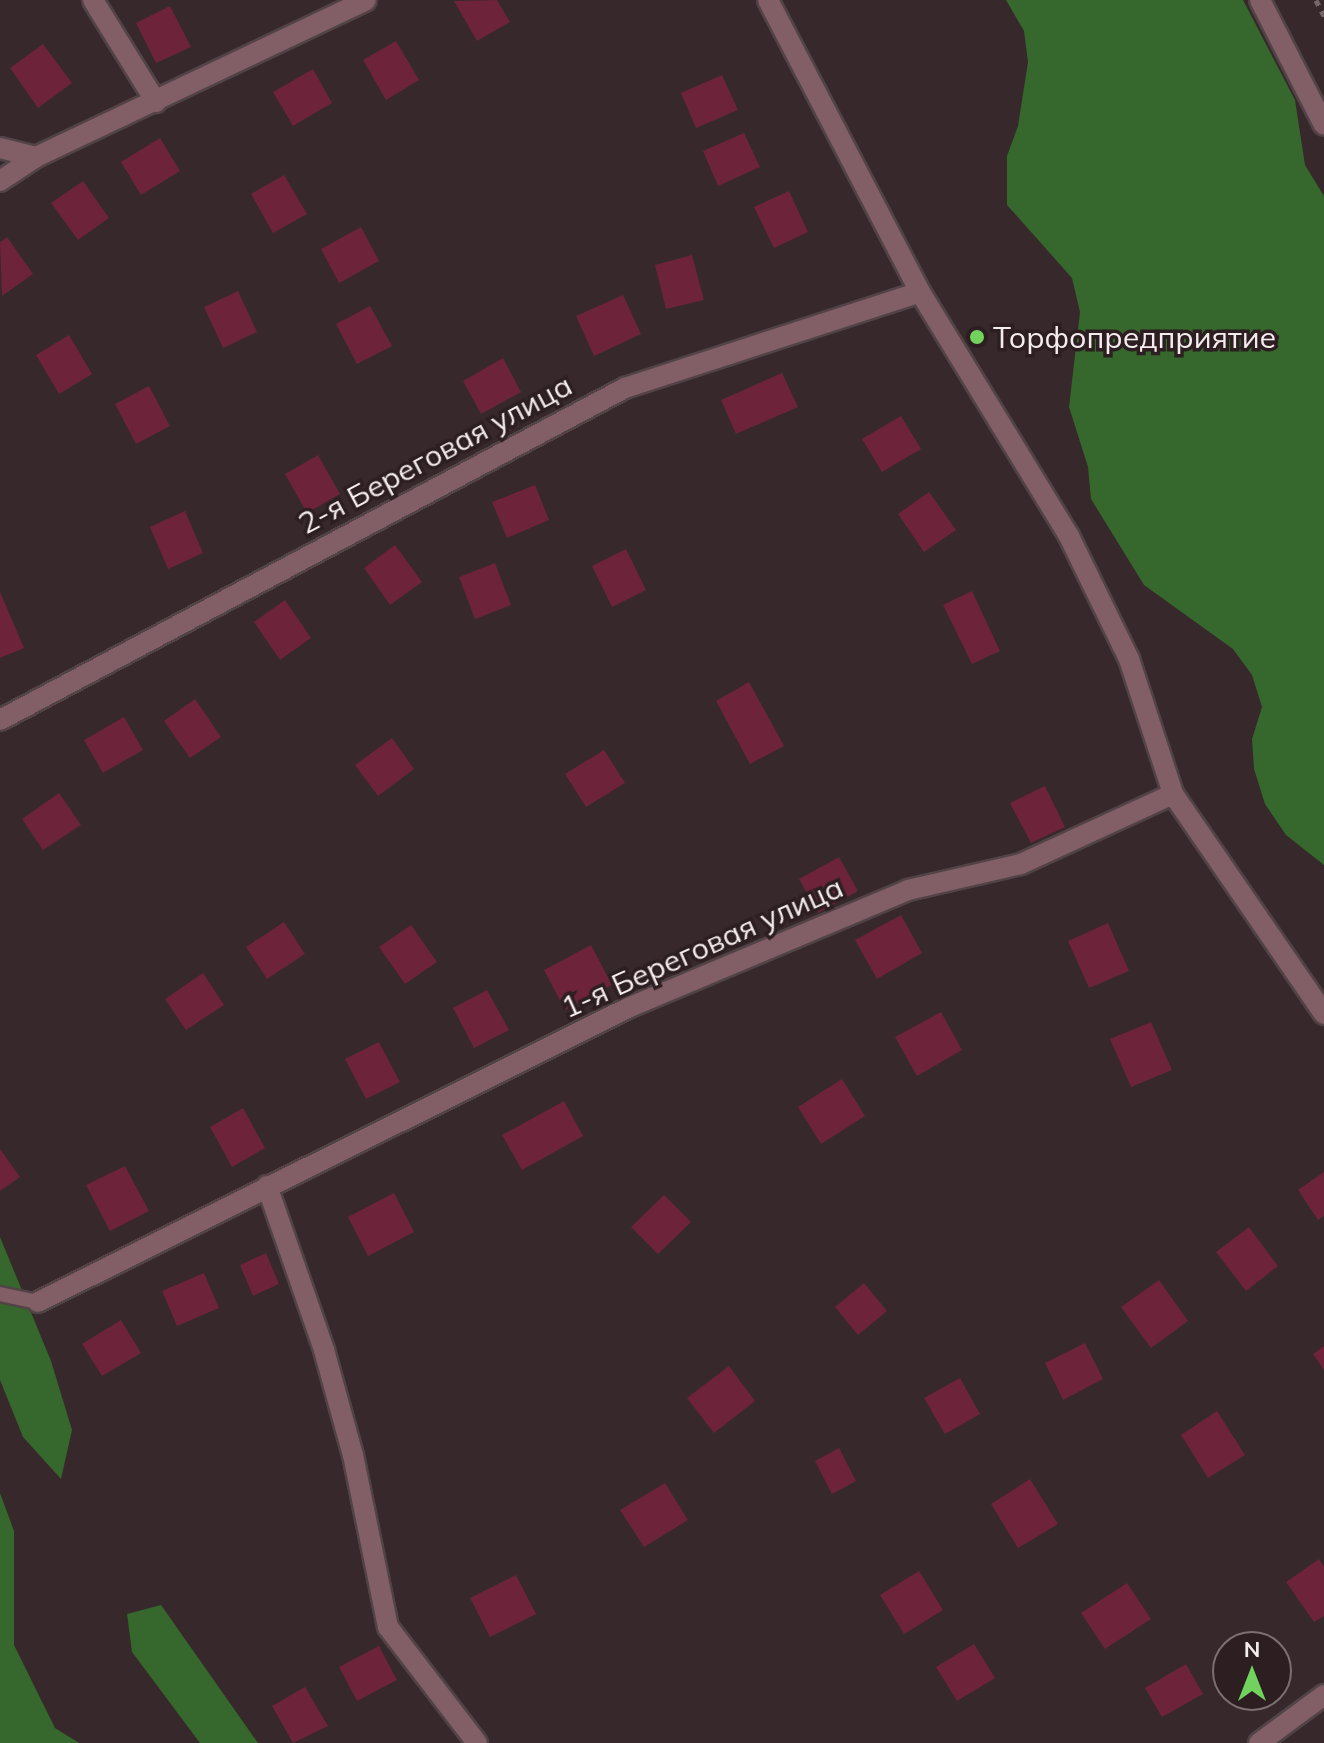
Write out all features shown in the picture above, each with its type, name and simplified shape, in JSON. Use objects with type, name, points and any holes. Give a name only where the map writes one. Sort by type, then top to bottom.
[{"type":"street","points":[[93,0],[156,102]]},
{"type":"street","points":[[0,181],[36,157],[366,0]]},
{"type":"street","points":[[768,0],[920,292],[1069,536],[1129,659],[1173,794],[1324,1014]]},
{"type":"street","points":[[1260,0],[1324,125]]},
{"type":"street","points":[[0,148],[36,157]]},
{"type":"street","name":"2-я Береговая улица","points":[[0,720],[625,388],[920,292]]},
{"type":"street","name":"1-я Береговая улица","points":[[38,1302],[630,1007],[908,890],[1021,864],[1173,794]]},
{"type":"street","points":[[267,1186],[324,1350],[349,1440],[388,1627],[477,1743]]},
{"type":"street","points":[[1259,1743],[1324,1695]]},
{"type":"lane","points":[[0,1294],[38,1302]]},
{"type":"path","points":[[1316,0],[1324,16]]},
{"type":"green space","points":[[1006,0],[1243,0],[1295,100],[1305,165],[1324,196],[1324,865],[1286,835],[1265,804],[1254,769],[1252,739],[1262,707],[1252,675],[1233,649],[1144,585],[1091,499],[1088,467],[1069,407],[1080,312],[1072,278],[1007,205],[1007,156],[1018,126],[1028,62],[1024,31]]},
{"type":"green space","points":[[0,1237],[51,1361],[72,1430],[61,1479],[23,1437],[0,1380]]},
{"type":"green space","points":[[0,1493],[14,1531],[14,1645],[55,1728],[79,1743],[0,1743]]},
{"type":"green space","points":[[161,1605],[258,1743],[200,1743],[132,1652],[127,1614]]},
{"type":"building","points":[[497,0],[510,22],[477,41],[454,1]]},
{"type":"building","points":[[170,6],[191,47],[156,63],[136,23]]},
{"type":"building","points":[[396,41],[419,80],[386,100],[363,60]]},
{"type":"building","points":[[43,44],[72,83],[38,108],[10,68]]},
{"type":"building","points":[[313,69],[332,103],[293,126],[273,92]]},
{"type":"building","points":[[722,75],[738,110],[696,128],[681,93]]},
{"type":"building","points":[[744,133],[760,167],[718,186],[703,151]]},
{"type":"building","points":[[160,138],[180,171],[141,195],[121,162]]},
{"type":"building","points":[[284,175],[307,214],[273,233],[251,194]]},
{"type":"building","points":[[83,181],[109,218],[78,240],[51,203]]},
{"type":"building","points":[[789,191],[808,232],[774,248],[754,207]]},
{"type":"building","points":[[361,227],[379,261],[339,283],[321,249]]},
{"type":"building","points":[[7,237],[33,274],[2,296],[0,242]]},
{"type":"building","points":[[692,255],[704,300],[666,309],[655,265]]},
{"type":"building","points":[[238,291],[257,332],[223,348],[204,307]]},
{"type":"building","points":[[623,295],[641,334],[594,356],[576,316]]},
{"type":"building","points":[[370,306],[392,346],[357,364],[336,324]]},
{"type":"building","points":[[69,335],[92,374],[59,394],[36,355]]},
{"type":"building","points":[[503,358],[521,392],[481,414],[463,381]]},
{"type":"building","points":[[782,373],[798,407],[736,434],[721,400]]},
{"type":"building","points":[[149,386],[170,426],[136,444],[115,404]]},
{"type":"building","points":[[901,416],[921,449],[882,472],[862,439]]},
{"type":"building","points":[[318,455],[340,494],[307,513],[285,474]]},
{"type":"building","points":[[535,485],[549,520],[507,538],[492,502]]},
{"type":"building","points":[[929,492],[956,530],[924,552],[898,514]]},
{"type":"building","points":[[185,511],[203,553],[168,569],[150,527]]},
{"type":"building","points":[[395,545],[422,582],[390,605],[364,568]]},
{"type":"building","points":[[626,549],[646,590],[612,607],[592,566]]},
{"type":"building","points":[[495,563],[511,605],[475,619],[459,577]]},
{"type":"building","points":[[972,591],[1000,651],[972,664],[943,605]]},
{"type":"building","points":[[0,592],[24,648],[0,658]]},
{"type":"building","points":[[285,600],[311,638],[280,660],[254,622]]},
{"type":"building","points":[[749,682],[784,746],[750,764],[716,701]]},
{"type":"building","points":[[195,699],[221,737],[190,758],[164,721]]},
{"type":"building","points":[[124,717],[143,750],[103,773],[84,740]]},
{"type":"building","points":[[392,738],[414,769],[378,796],[355,765]]},
{"type":"building","points":[[604,750],[625,783],[586,807],[565,774]]},
{"type":"building","points":[[1045,786],[1065,827],[1031,843],[1010,803]]},
{"type":"building","points":[[59,793],[81,825],[43,850],[22,819]]},
{"type":"building","points":[[839,857],[858,891],[818,913],[799,879]]},
{"type":"building","points":[[901,915],[922,953],[877,979],[855,940]]},
{"type":"building","points":[[284,922],[305,954],[267,979],[246,947]]},
{"type":"building","points":[[1108,923],[1129,971],[1089,988],[1068,941]]},
{"type":"building","points":[[411,925],[437,962],[405,984],[379,947]]},
{"type":"building","points":[[591,945],[612,985],[565,1010],[544,970]]},
{"type":"building","points":[[203,973],[224,1005],[186,1030],[165,999]]},
{"type":"building","points":[[487,990],[509,1030],[474,1048],[453,1008]]},
{"type":"building","points":[[941,1012],[962,1050],[917,1076],[895,1037]]},
{"type":"building","points":[[1151,1022],[1172,1070],[1131,1087],[1110,1039]]},
{"type":"building","points":[[379,1042],[400,1082],[366,1099],[345,1059]]},
{"type":"building","points":[[842,1079],[865,1116],[821,1144],[798,1107]]},
{"type":"building","points":[[564,1101],[583,1136],[522,1170],[502,1135]]},
{"type":"building","points":[[243,1108],[265,1148],[232,1167],[210,1127]]},
{"type":"building","points":[[0,1149],[20,1177],[0,1191]]},
{"type":"building","points":[[125,1166],[149,1211],[110,1231],[86,1185]]},
{"type":"building","points":[[1324,1172],[1324,1216],[1318,1220],[1298,1190]]},
{"type":"building","points":[[394,1193],[414,1232],[368,1256],[348,1217]]},
{"type":"building","points":[[664,1195],[691,1222],[658,1254],[631,1227]]},
{"type":"building","points":[[1249,1227],[1278,1266],[1246,1291],[1216,1252]]},
{"type":"building","points":[[266,1253],[279,1284],[253,1296],[240,1265]]},
{"type":"building","points":[[204,1273],[219,1308],[177,1326],[162,1291]]},
{"type":"building","points":[[1159,1280],[1188,1321],[1151,1348],[1121,1307]]},
{"type":"building","points":[[864,1283],[887,1311],[858,1335],[835,1307]]},
{"type":"building","points":[[121,1320],[141,1353],[102,1376],[82,1344]]},
{"type":"building","points":[[1085,1343],[1103,1379],[1063,1400],[1045,1363]]},
{"type":"building","points":[[1324,1346],[1324,1370],[1313,1354]]},
{"type":"building","points":[[729,1366],[755,1401],[714,1433],[687,1398]]},
{"type":"building","points":[[960,1378],[980,1414],[945,1434],[924,1398]]},
{"type":"building","points":[[1217,1411],[1245,1455],[1208,1478],[1181,1435]]},
{"type":"building","points":[[839,1448],[856,1481],[832,1494],[815,1461]]},
{"type":"building","points":[[1030,1479],[1058,1524],[1018,1548],[991,1504]]},
{"type":"building","points":[[665,1483],[688,1520],[644,1547],[620,1510]]},
{"type":"building","points":[[1319,1559],[1324,1567],[1324,1616],[1314,1622],[1286,1582]]},
{"type":"building","points":[[919,1571],[943,1610],[904,1634],[880,1595]]},
{"type":"building","points":[[516,1575],[536,1614],[490,1637],[470,1598]]},
{"type":"building","points":[[1127,1583],[1151,1619],[1105,1649],[1081,1613]]},
{"type":"building","points":[[974,1644],[995,1678],[957,1701],[936,1667]]},
{"type":"building","points":[[379,1646],[397,1680],[357,1701],[339,1667]]},
{"type":"building","points":[[1186,1664],[1203,1694],[1162,1717],[1145,1688]]},
{"type":"building","points":[[305,1687],[328,1726],[293,1743],[272,1706]]},
{"type":"place","name":"Торфопредприятие","points":[[977,337]]}]
